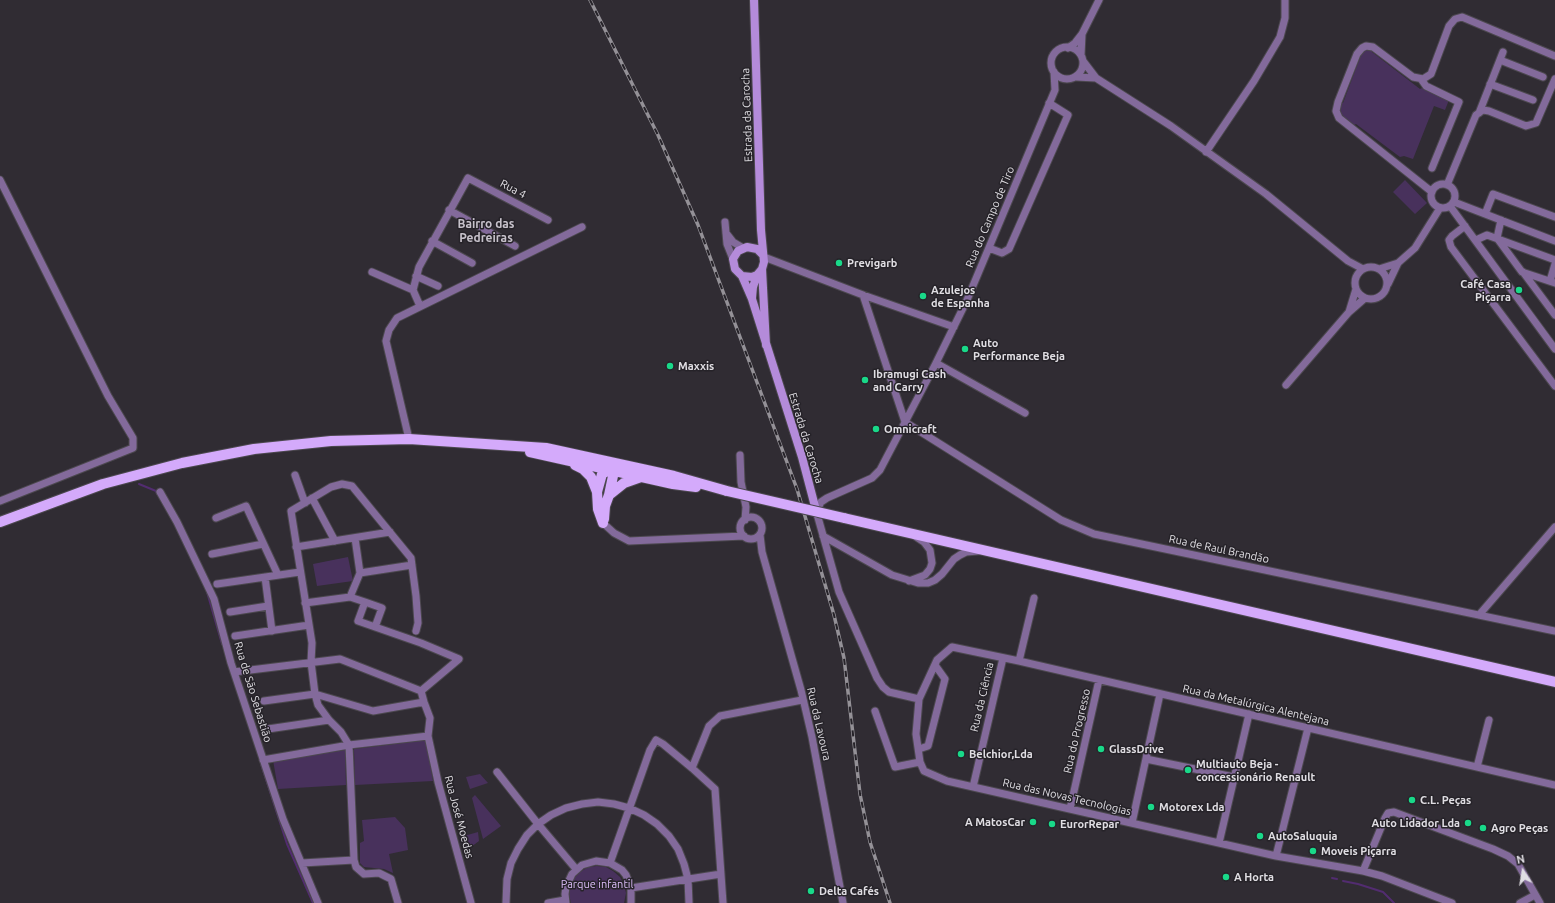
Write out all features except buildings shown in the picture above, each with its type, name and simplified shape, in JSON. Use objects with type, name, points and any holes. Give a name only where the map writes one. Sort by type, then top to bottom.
[{"type":"main road","points":[[0,522],[103,484],[182,463],[254,449],[323,441],[409,439],[489,443],[546,448],[606,460],[674,476],[728,491],[984,551],[1555,682]]},
{"type":"main road","points":[[489,443],[609,471],[673,484],[728,491]]},
{"type":"main road","points":[[563,460],[583,469],[591,477],[597,492],[598,509],[603,523]]},
{"type":"main road","points":[[603,523],[605,506],[613,476],[609,471],[606,460]]},
{"type":"main road","points":[[597,492],[602,474],[609,471],[613,466],[635,467]]},
{"type":"main road","points":[[609,495],[624,483],[641,477]]},
{"type":"street","name":"Estrada da Carocha","points":[[754,0],[761,230],[764,256]]},
{"type":"street","points":[[1068,48],[1075,43],[1082,34],[1099,0]]},
{"type":"street","points":[[1206,152],[1254,81],[1280,37],[1285,18],[1285,0]]},
{"type":"street","points":[[1432,192],[1339,118],[1336,111],[1357,54],[1362,48],[1366,46],[1373,47],[1413,77],[1422,79],[1431,74],[1449,26],[1455,19],[1462,17],[1555,56]]},
{"type":"street","points":[[1055,90],[1068,79],[1076,76],[1081,71],[1082,34]]},
{"type":"street","points":[[1055,90],[1052,61],[1053,56],[1060,49],[1075,49],[1096,78],[1171,126],[1266,194],[1348,261],[1363,269]]},
{"type":"street","points":[[1479,113],[1504,52]]},
{"type":"street","points":[[1500,60],[1543,77]]},
{"type":"street","points":[[1054,72],[1058,76],[1068,79]]},
{"type":"street","points":[[1076,76],[1096,78]]},
{"type":"street","points":[[1421,79],[1426,86],[1459,102],[1432,168]]},
{"type":"street","points":[[1447,185],[1476,115],[1483,110],[1526,126],[1536,123],[1555,79]]},
{"type":"street","points":[[1490,84],[1533,100]]},
{"type":"street","name":"Rua do Campo de Tiro","points":[[818,514],[818,508],[821,502],[827,498],[864,483],[877,475],[954,327],[989,248],[1055,90]]},
{"type":"street","points":[[989,248],[1002,253],[1009,249],[1068,115],[1049,103]]},
{"type":"street","name":"Rua 4","points":[[449,210],[468,178],[548,220]]},
{"type":"street","points":[[0,180],[108,396],[133,438],[133,448],[0,501]]},
{"type":"street","points":[[1440,208],[1434,204],[1431,196],[1434,189],[1440,185],[1447,185],[1454,192],[1455,199],[1452,204]]},
{"type":"street","points":[[1485,214],[1493,194],[1555,217]]},
{"type":"street","points":[[1452,204],[1465,226],[1554,347]]},
{"type":"street","points":[[1388,284],[1386,276],[1379,269],[1371,267],[1363,269],[1356,276],[1355,282],[1356,289],[1360,296],[1370,300],[1384,294],[1398,263],[1415,248],[1440,208],[1452,204],[1485,214],[1555,241]]},
{"type":"street","points":[[420,306],[413,290],[416,276],[432,241],[449,210],[515,246]]},
{"type":"street","points":[[1501,220],[1497,238],[1555,315]]},
{"type":"street","points":[[725,222],[727,244],[735,269],[742,276],[747,278],[779,263]]},
{"type":"street","points":[[1465,226],[1449,240],[1451,247],[1555,386]]},
{"type":"street","points":[[409,439],[386,341],[389,330],[397,318],[582,227]]},
{"type":"street","points":[[733,259],[738,251],[756,239],[761,230]]},
{"type":"street","points":[[726,233],[733,242],[745,247],[757,249],[764,256],[779,263],[862,295],[954,327]]},
{"type":"street","points":[[1476,240],[1487,235],[1555,260]]},
{"type":"street","points":[[432,241],[472,263]]},
{"type":"street","points":[[764,256],[761,271],[753,287],[752,299],[764,299]]},
{"type":"street","points":[[1348,261],[1356,276]]},
{"type":"street","points":[[1379,269],[1398,263]]},
{"type":"street","points":[[1522,272],[1552,282],[1555,264]]},
{"type":"street","points":[[761,271],[766,345]]},
{"type":"street","points":[[372,272],[413,290]]},
{"type":"street","points":[[416,276],[438,286]]},
{"type":"street","name":"Estrada da Carocha","points":[[742,276],[752,299],[802,457],[818,514]]},
{"type":"street","points":[[1349,312],[1356,289]]},
{"type":"street","points":[[862,295],[905,422]]},
{"type":"street","points":[[1286,385],[1349,312],[1365,298]]},
{"type":"street","points":[[936,363],[1025,413]]},
{"type":"street","name":"Rua de Raul Brandão","points":[[905,422],[1061,520],[1094,534],[1555,631]]},
{"type":"street","points":[[725,536],[740,528],[745,520],[746,507],[741,482],[740,455]]},
{"type":"street","points":[[295,475],[305,503]]},
{"type":"street","points":[[398,903],[391,879],[379,873],[364,874],[356,867],[354,860],[349,745],[341,732],[328,720],[318,705],[315,694],[311,662],[312,643],[291,511],[331,487],[342,484],[352,486],[411,558],[418,616],[416,631],[422,643]]},
{"type":"street","name":"Rua de São Sebastião","points":[[160,492],[177,522],[214,599],[234,672],[263,760],[284,819],[318,903]]},
{"type":"street","points":[[312,498],[335,541]]},
{"type":"street","points":[[216,518],[246,506],[278,575]]},
{"type":"street","points":[[746,507],[754,518],[761,523],[762,529],[760,535],[762,552]]},
{"type":"street","points":[[818,514],[841,598],[880,683],[890,692],[919,699]]},
{"type":"street","points":[[745,520],[754,518]]},
{"type":"street","points":[[603,523],[614,533],[629,541],[744,536],[752,539],[762,552]]},
{"type":"street","points":[[1479,615],[1555,527]]},
{"type":"street","points":[[740,528],[744,536]]},
{"type":"street","points":[[296,547],[390,532]]},
{"type":"street","points":[[909,581],[925,575],[930,569],[932,563],[930,550],[924,542],[912,534]]},
{"type":"street","points":[[752,539],[760,535]]},
{"type":"street","points":[[823,536],[892,575],[918,583],[928,583],[935,580],[954,559],[966,552],[984,551]]},
{"type":"street","points":[[350,597],[360,573],[355,538]]},
{"type":"street","points":[[212,554],[263,544]]},
{"type":"street","name":"Rua da Lavoura","points":[[762,552],[816,756],[843,903]]},
{"type":"street","points":[[360,573],[412,565]]},
{"type":"street","points":[[217,584],[300,572]]},
{"type":"street","points":[[264,577],[272,630]]},
{"type":"street","points":[[305,603],[350,597],[365,602],[382,608],[375,627]]},
{"type":"street","points":[[1019,661],[1034,598]]},
{"type":"street","points":[[234,672],[340,659],[421,691],[458,659],[422,643],[358,621],[365,602]]},
{"type":"street","points":[[230,612],[268,606]]},
{"type":"street","points":[[235,636],[308,625]]},
{"type":"street","points":[[406,638],[416,631]]},
{"type":"street","name":"Rua da Metalúrgica Alentejana","points":[[935,665],[938,660],[952,647],[1019,661],[1555,785]]},
{"type":"street","name":"Rua da Ciência","points":[[973,787],[1003,658]]},
{"type":"street","points":[[875,711],[895,767],[920,762],[916,734],[919,699],[935,665]]},
{"type":"street","points":[[919,749],[928,746],[944,679],[935,665]]},
{"type":"street","name":"Rua do Progresso","points":[[1070,809],[1099,680]]},
{"type":"street","name":"Rua José Moedas","points":[[421,691],[430,718],[428,736],[438,782],[470,903]]},
{"type":"street","points":[[264,701],[315,694],[373,711],[424,702]]},
{"type":"street","points":[[1132,823],[1160,694]]},
{"type":"street","points":[[692,768],[709,726],[720,716],[802,700]]},
{"type":"street","points":[[1219,843],[1249,714]]},
{"type":"street","points":[[268,729],[328,720]]},
{"type":"street","points":[[1477,767],[1489,720]]},
{"type":"street","points":[[1276,856],[1308,728]]},
{"type":"street","points":[[263,760],[349,745],[428,736]]},
{"type":"street","points":[[610,863],[650,750],[656,740],[692,768],[715,789],[723,903]]},
{"type":"street","points":[[1146,759],[1234,777]]},
{"type":"street","name":"Rua das Novas Tecnologias","points":[[920,762],[924,771],[947,781],[1276,856],[1382,876],[1452,903]]},
{"type":"street","points":[[497,772],[576,869]]},
{"type":"street","points":[[506,903],[507,879],[511,863],[527,835],[538,824],[551,815],[566,808],[598,802],[629,808],[648,818],[669,836],[678,849],[684,864],[688,879],[689,903]]},
{"type":"street","points":[[1362,872],[1385,818],[1388,813],[1394,812],[1508,856],[1518,864],[1540,903]]},
{"type":"street","points":[[302,863],[354,860]]},
{"type":"street","points":[[548,903],[566,902],[566,887],[568,880],[576,869],[582,865],[596,861],[610,863],[622,870],[626,875],[631,888],[631,903]]},
{"type":"street","points":[[631,888],[721,874]]},
{"type":"street","points":[[1520,903],[1535,895]]},
{"type":"green space","points":[[1369,49],[1420,89],[1422,88],[1449,100],[1445,110],[1434,106],[1413,159],[1404,156],[1400,157],[1356,124],[1354,125],[1340,114],[1338,109],[1340,103],[1343,103],[1361,55],[1360,53],[1362,50]]},
{"type":"green space","points":[[1405,180],[1427,203],[1415,214],[1393,192]]},
{"type":"green space","points":[[348,557],[353,581],[317,586],[313,564]]},
{"type":"green space","points":[[426,740],[433,781],[355,785],[354,749]]},
{"type":"green space","points":[[345,750],[346,785],[278,789],[273,760]]},
{"type":"green space","points":[[480,774],[488,783],[470,789],[466,777]]},
{"type":"green space","points":[[475,795],[501,826],[483,839],[472,798]]},
{"type":"green space","points":[[395,817],[405,828],[408,850],[389,854],[393,873],[384,869],[364,867],[360,863],[360,843],[364,841],[362,820]]},
{"type":"green space","points":[[478,832],[479,841],[467,850],[464,836]]},
{"type":"green space","name":"Parque infantil","points":[[588,867],[606,867],[620,877],[626,893],[624,903],[571,903],[569,895],[574,878]]},
{"type":"waterway","points":[[139,484],[156,491],[157,494]]},
{"type":"waterway","points":[[207,592],[222,644]]},
{"type":"waterway","points":[[261,764],[287,844],[313,903]]},
{"type":"waterway","points":[[1332,878],[1337,879]]},
{"type":"waterway","points":[[1343,881],[1383,892],[1394,903]]},
{"type":"railway","points":[[590,0],[658,135],[698,225],[797,489],[834,615],[844,658],[860,794],[870,842],[890,903]]},
{"type":"place","name":"Previgarb","points":[[839,263]]},
{"type":"place","name":"Café Casa Piçarra","points":[[1519,290]]},
{"type":"place","name":"Azulejos de Espanha","points":[[923,296]]},
{"type":"place","name":"Auto Performance Beja","points":[[965,349]]},
{"type":"place","name":"Maxxis","points":[[670,366]]},
{"type":"place","name":"Ibramugi Cash and Carry","points":[[865,380]]},
{"type":"place","name":"Omnicraft","points":[[876,429]]},
{"type":"place","name":"GlassDrive","points":[[1101,749]]},
{"type":"place","name":"Belchior,Lda","points":[[961,754]]},
{"type":"place","name":"Multiauto Beja - concessionário Renault","points":[[1188,770]]},
{"type":"place","name":"C.L. Peças","points":[[1412,800]]},
{"type":"place","name":"Motorex Lda","points":[[1151,807]]},
{"type":"place","name":"A MatosCar","points":[[1033,822]]},
{"type":"place","name":"Auto Lidador Lda","points":[[1468,823]]},
{"type":"place","name":"EurorRepar","points":[[1052,824]]},
{"type":"place","name":"Agro Peças","points":[[1483,828]]},
{"type":"place","name":"AutoSaluquia","points":[[1260,836]]},
{"type":"place","name":"Moveis Piçarra","points":[[1313,851]]},
{"type":"place","name":"A Horta","points":[[1226,877]]},
{"type":"place","name":"Delta Cafés","points":[[811,891]]},
{"type":"district","name":"Bairro das Pedreiras","points":[[486,231]]}]
